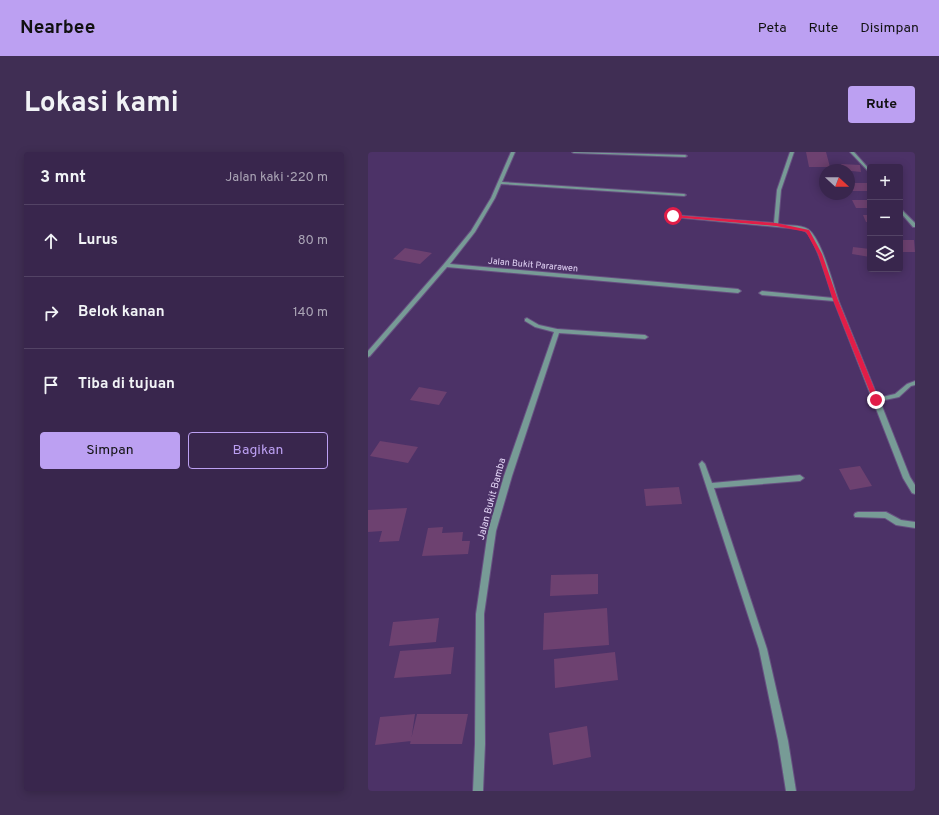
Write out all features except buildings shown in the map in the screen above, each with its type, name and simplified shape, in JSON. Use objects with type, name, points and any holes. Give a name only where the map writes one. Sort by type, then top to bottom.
[{"type":"street","points":[[368,355],[473,232],[501,183],[514,152]]},
{"type":"street","points":[[574,152],[685,156]]},
{"type":"street","points":[[776,225],[779,190],[792,152]]},
{"type":"street","points":[[852,152],[867,169]]},
{"type":"street","points":[[501,183],[684,195]]},
{"type":"street","points":[[903,212],[915,226]]},
{"type":"street","points":[[673,216],[776,225],[803,229],[811,234],[907,478],[915,491]]},
{"type":"street","name":"Jalan Bukit Pararawen","points":[[446,265],[738,291]]},
{"type":"street","points":[[762,293],[836,300]]},
{"type":"street","points":[[527,320],[536,326],[557,331],[645,337]]},
{"type":"street","name":"Jalan Bukit Bamba","points":[[478,791],[480,744],[480,614],[492,531],[508,476],[557,331]]},
{"type":"street","points":[[876,400],[897,396],[909,385],[915,383]]},
{"type":"street","points":[[702,464],[763,649],[783,741],[791,791]]},
{"type":"street","points":[[709,486],[800,478]]},
{"type":"street","points":[[858,515],[886,516],[899,523],[915,525]]},
{"type":"route","points":[[673,216],[776,225],[808,231],[811,234],[820,254],[836,300],[876,400]]}]
